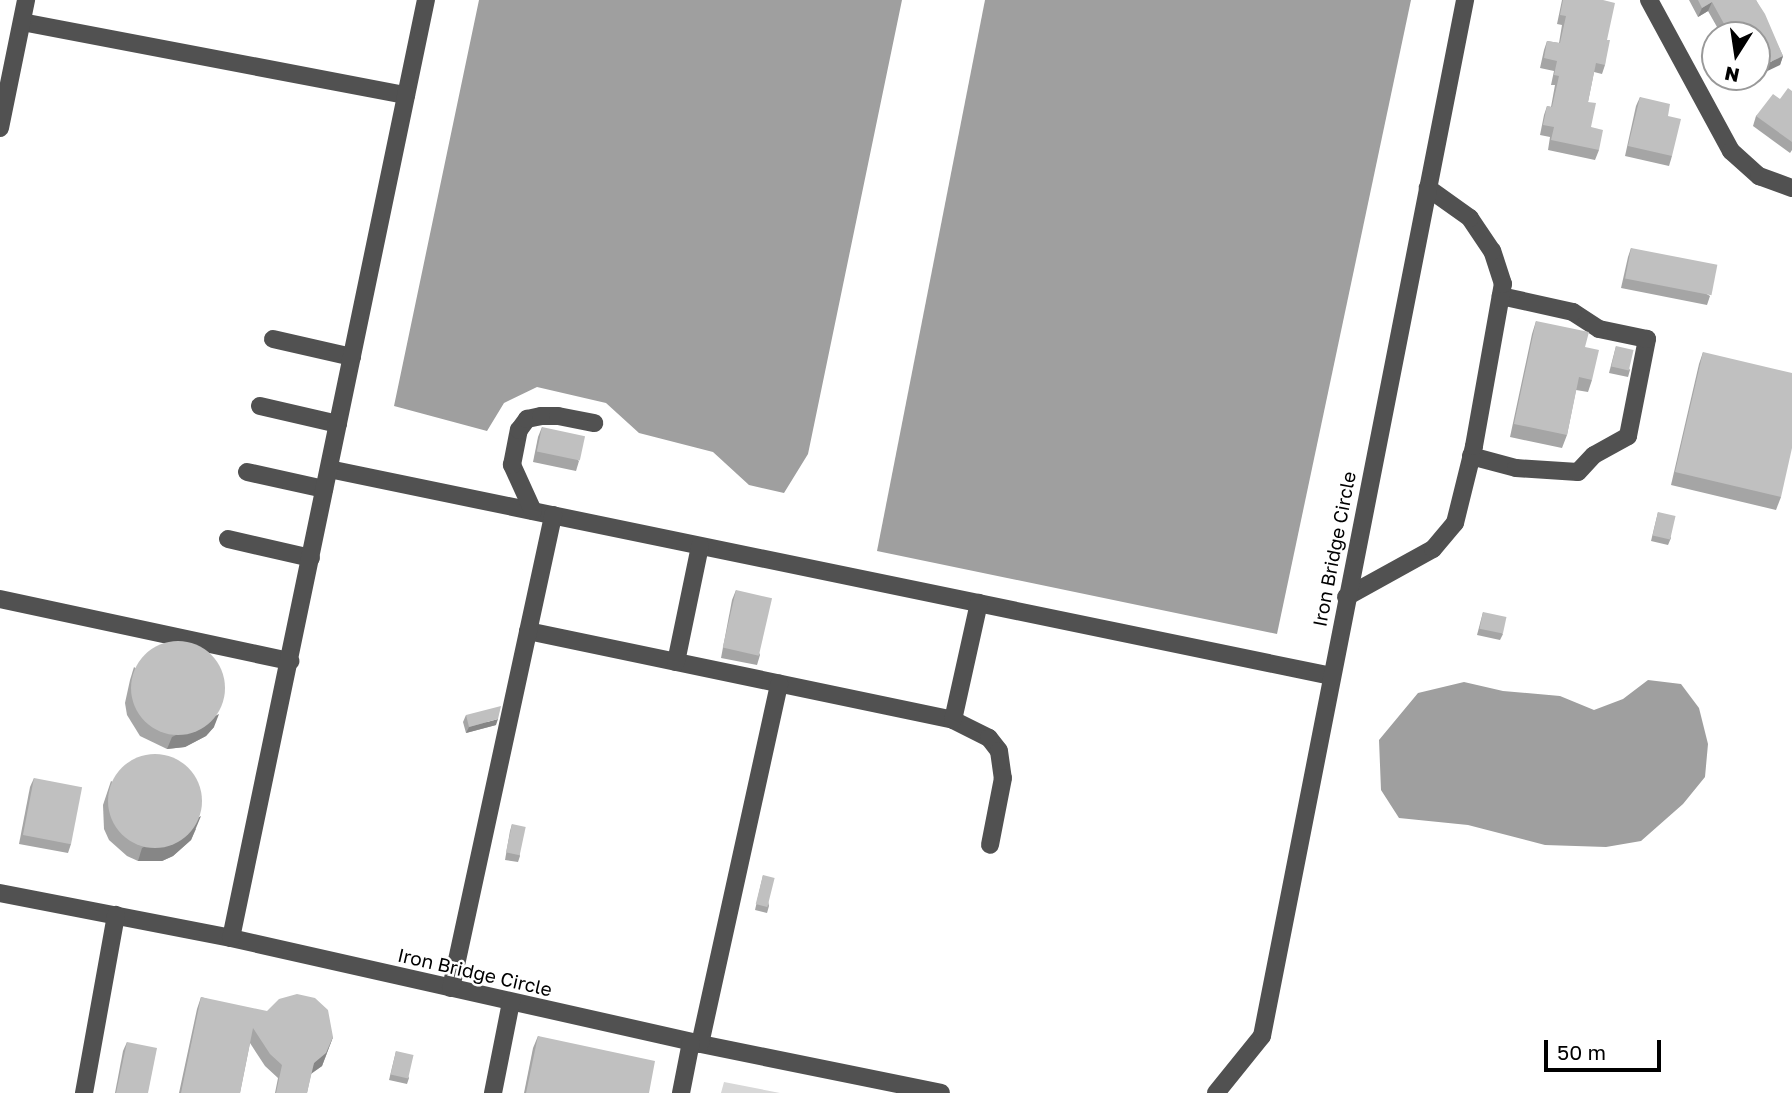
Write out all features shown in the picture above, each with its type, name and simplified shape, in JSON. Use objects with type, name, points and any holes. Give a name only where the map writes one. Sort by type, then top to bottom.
[{"type":"street","points":[[0,128],[26,0]]},
{"type":"street","points":[[231,938],[426,0]]},
{"type":"street","name":"Iron Bridge Circle","points":[[1216,1093],[1262,1036],[1465,0]]},
{"type":"street","points":[[1649,0],[1731,151],[1759,176],[1792,188]]},
{"type":"street","points":[[22,22],[406,95]]},
{"type":"street","points":[[1346,597],[1433,549],[1455,523],[1471,456],[1503,284],[1492,251],[1470,218],[1428,188]]},
{"type":"street","points":[[1471,456],[1516,468],[1578,472],[1594,455],[1628,436],[1647,339],[1599,329],[1573,312],[1501,296]]},
{"type":"street","points":[[273,339],[352,357]]},
{"type":"street","points":[[260,406],[338,424]]},
{"type":"street","points":[[533,511],[512,465],[519,430],[527,419],[541,416],[558,416],[594,423]]},
{"type":"street","points":[[329,469],[1331,676]]},
{"type":"street","points":[[247,472],[324,489]]},
{"type":"street","points":[[451,988],[553,515]]},
{"type":"street","points":[[228,539],[311,558]]},
{"type":"street","points":[[676,662],[701,546]]},
{"type":"street","points":[[0,598],[290,661]]},
{"type":"street","points":[[953,720],[979,603]]},
{"type":"street","points":[[528,631],[953,720],[989,738],[999,751],[1003,778],[990,845]]},
{"type":"street","points":[[681,1093],[696,1043],[779,684]]},
{"type":"street","name":"Iron Bridge Circle","points":[[0,892],[231,938],[696,1043],[942,1093]]},
{"type":"street","points":[[84,1093],[116,915]]},
{"type":"street","points":[[493,1093],[511,1002]]},
{"type":"shaded area","points":[[479,0],[902,0],[808,454],[784,493],[749,485],[713,452],[639,433],[606,403],[537,387],[504,403],[487,431],[394,406]]},
{"type":"shaded area","points":[[985,0],[1411,0],[1277,634],[877,551]]},
{"type":"shaded area","points":[[1648,680],[1681,684],[1699,708],[1708,744],[1705,777],[1683,804],[1641,841],[1606,847],[1545,845],[1468,825],[1399,818],[1381,790],[1379,740],[1418,693],[1464,682],[1503,691],[1560,696],[1594,710],[1623,699]]},
{"type":"shaded area","points":[[724,1082],[780,1093],[721,1093]]},
{"type":"building","points":[[1563,0],[1603,0],[1615,3],[1605,65],[1596,63],[1588,102],[1596,103],[1591,127],[1603,130],[1599,150],[1551,140],[1554,127],[1543,125],[1547,106],[1552,107],[1559,76],[1554,75],[1557,61],[1544,58],[1547,41],[1560,43],[1566,16],[1560,15]]},
{"type":"building","points":[[1698,0],[1756,0],[1768,21],[1722,21],[1712,2],[1702,8]]},
{"type":"building","points":[[1771,28],[1783,56],[1771,62]]},
{"type":"building","points":[[1788,88],[1792,91],[1792,142],[1756,116],[1773,94],[1780,99]]},
{"type":"building","points":[[1640,97],[1670,104],[1668,116],[1681,119],[1672,156],[1628,146]]},
{"type":"building","points":[[1631,248],[1717,265],[1711,295],[1625,278]]},
{"type":"building","points":[[1536,321],[1589,332],[1585,347],[1599,350],[1592,380],[1579,377],[1567,435],[1514,424]]},
{"type":"building","points":[[1616,346],[1634,350],[1629,371],[1611,366]]},
{"type":"building","points":[[1703,352],[1792,373],[1792,448],[1781,497],[1675,472]]},
{"type":"building","points":[[542,427],[585,436],[580,461],[537,451]]},
{"type":"building","points":[[1658,512],[1676,516],[1670,539],[1653,535]]},
{"type":"building","points":[[736,590],[772,598],[759,656],[723,647]]},
{"type":"building","points":[[1483,612],[1506,617],[1503,634],[1479,629]]},
{"type":"building","points":[[178,641],[196,644],[211,655],[222,670],[225,688],[222,706],[211,721],[196,732],[178,735],[160,732],[145,721],[134,706],[131,688],[134,670],[145,655],[160,644]]},
{"type":"building","points":[[501,706],[498,719],[469,727],[466,715]]},
{"type":"building","points":[[146,754],[164,754],[189,767],[199,783],[202,801],[199,819],[189,835],[164,848],[146,848],[121,835],[108,810],[108,792],[121,767]]},
{"type":"building","points":[[34,778],[82,787],[71,844],[23,835]]},
{"type":"building","points":[[512,824],[526,827],[520,855],[506,852]]},
{"type":"building","points":[[763,875],[775,878],[767,907],[756,904]]},
{"type":"building","points":[[297,994],[315,998],[328,1010],[333,1037],[326,1053],[314,1063],[307,1093],[276,1093],[282,1065],[270,1054],[253,1028],[240,1093],[181,1093],[201,997],[267,1011],[279,999]]},
{"type":"building","points":[[538,1036],[655,1061],[649,1093],[526,1093]]},
{"type":"building","points":[[127,1042],[157,1048],[148,1093],[116,1093]]},
{"type":"building","points":[[396,1051],[414,1055],[408,1078],[391,1074]]}]
